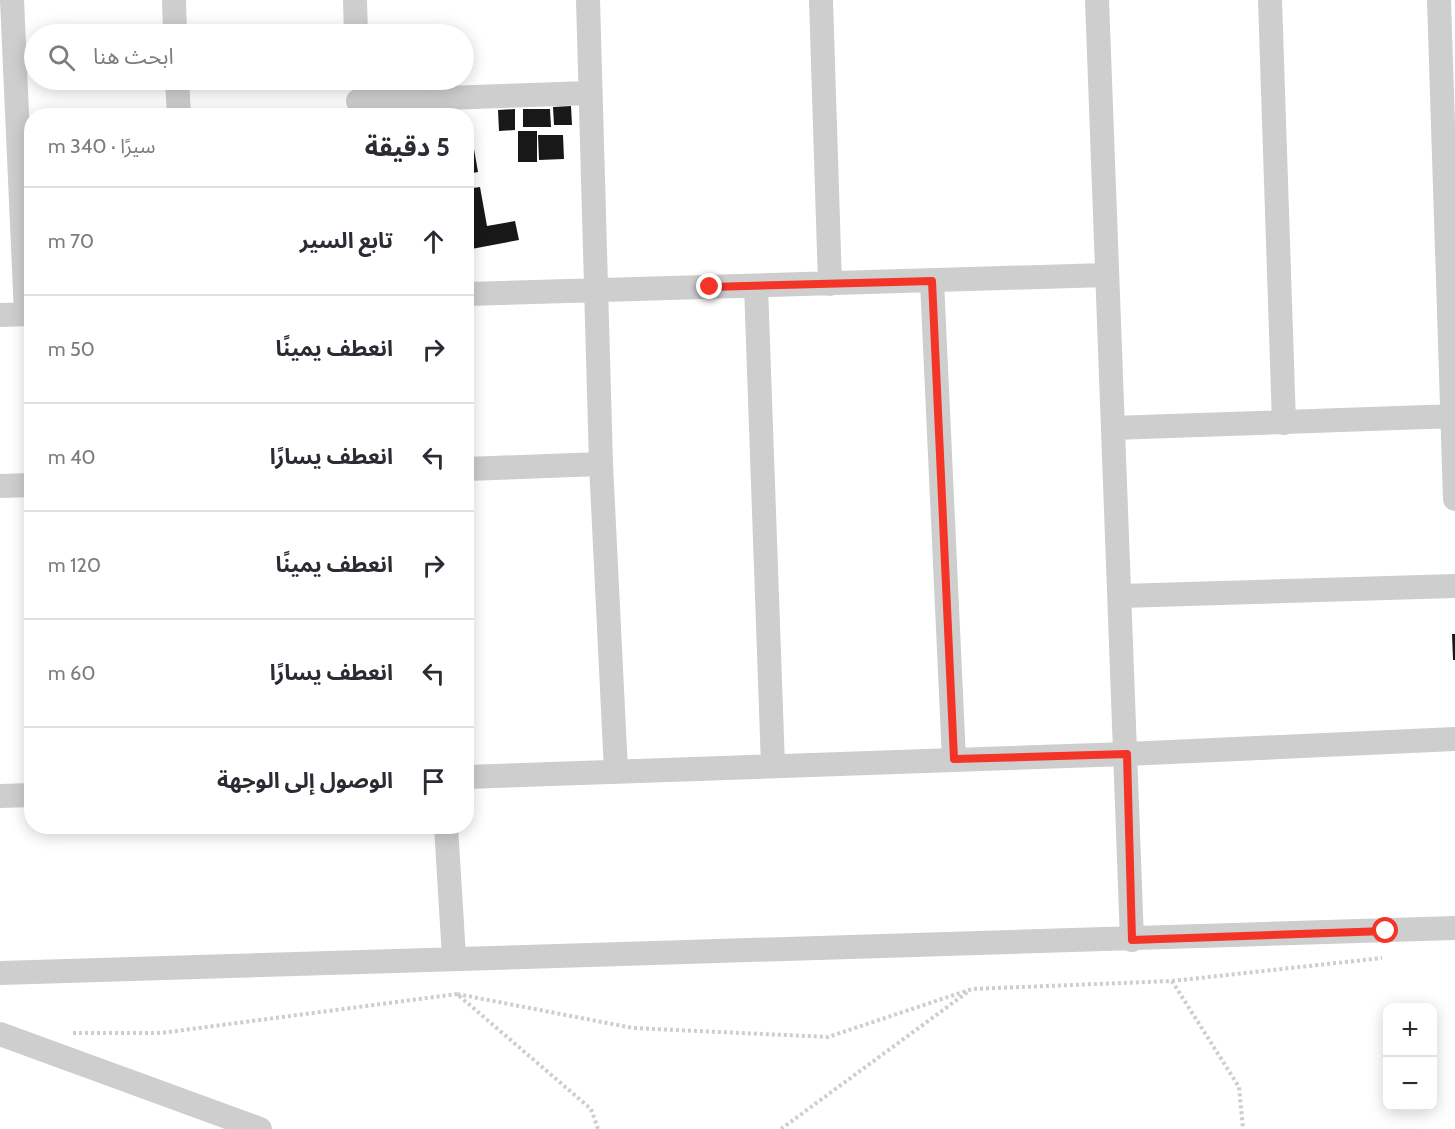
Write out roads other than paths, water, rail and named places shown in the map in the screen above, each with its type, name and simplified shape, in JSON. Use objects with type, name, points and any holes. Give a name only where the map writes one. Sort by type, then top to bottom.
[{"type":"street","points":[[12,0],[9,145],[24,272]]},
{"type":"street","points":[[174,0],[175,24]]},
{"type":"street","points":[[355,0],[356,24]]},
{"type":"street","points":[[588,0],[601,464],[616,771]]},
{"type":"street","points":[[821,0],[830,284]]},
{"type":"street","points":[[1097,0],[1106,275],[1127,754],[1132,940]]},
{"type":"street","points":[[1270,0],[1284,423]]},
{"type":"street","points":[[1439,0],[1449,104],[1455,499]]},
{"type":"street","points":[[177,90],[178,108]]},
{"type":"street","points":[[358,99],[590,93]]},
{"type":"street","points":[[474,294],[1106,275]]},
{"type":"street","points":[[932,281],[954,759]]},
{"type":"street","points":[[756,286],[773,766]]},
{"type":"street","points":[[0,315],[24,314]]},
{"type":"street","points":[[1113,428],[1454,416]]},
{"type":"street","points":[[474,468],[601,464]]},
{"type":"street","points":[[0,486],[24,485]]},
{"type":"street","points":[[1121,596],[1455,586]]},
{"type":"street","points":[[474,777],[1127,754],[1455,739]]},
{"type":"street","points":[[0,796],[24,795]]},
{"type":"street","points":[[446,834],[453,957]]},
{"type":"street","points":[[0,973],[453,957],[1132,940],[1455,928]]},
{"type":"street","points":[[0,1034],[260,1129]]}]
